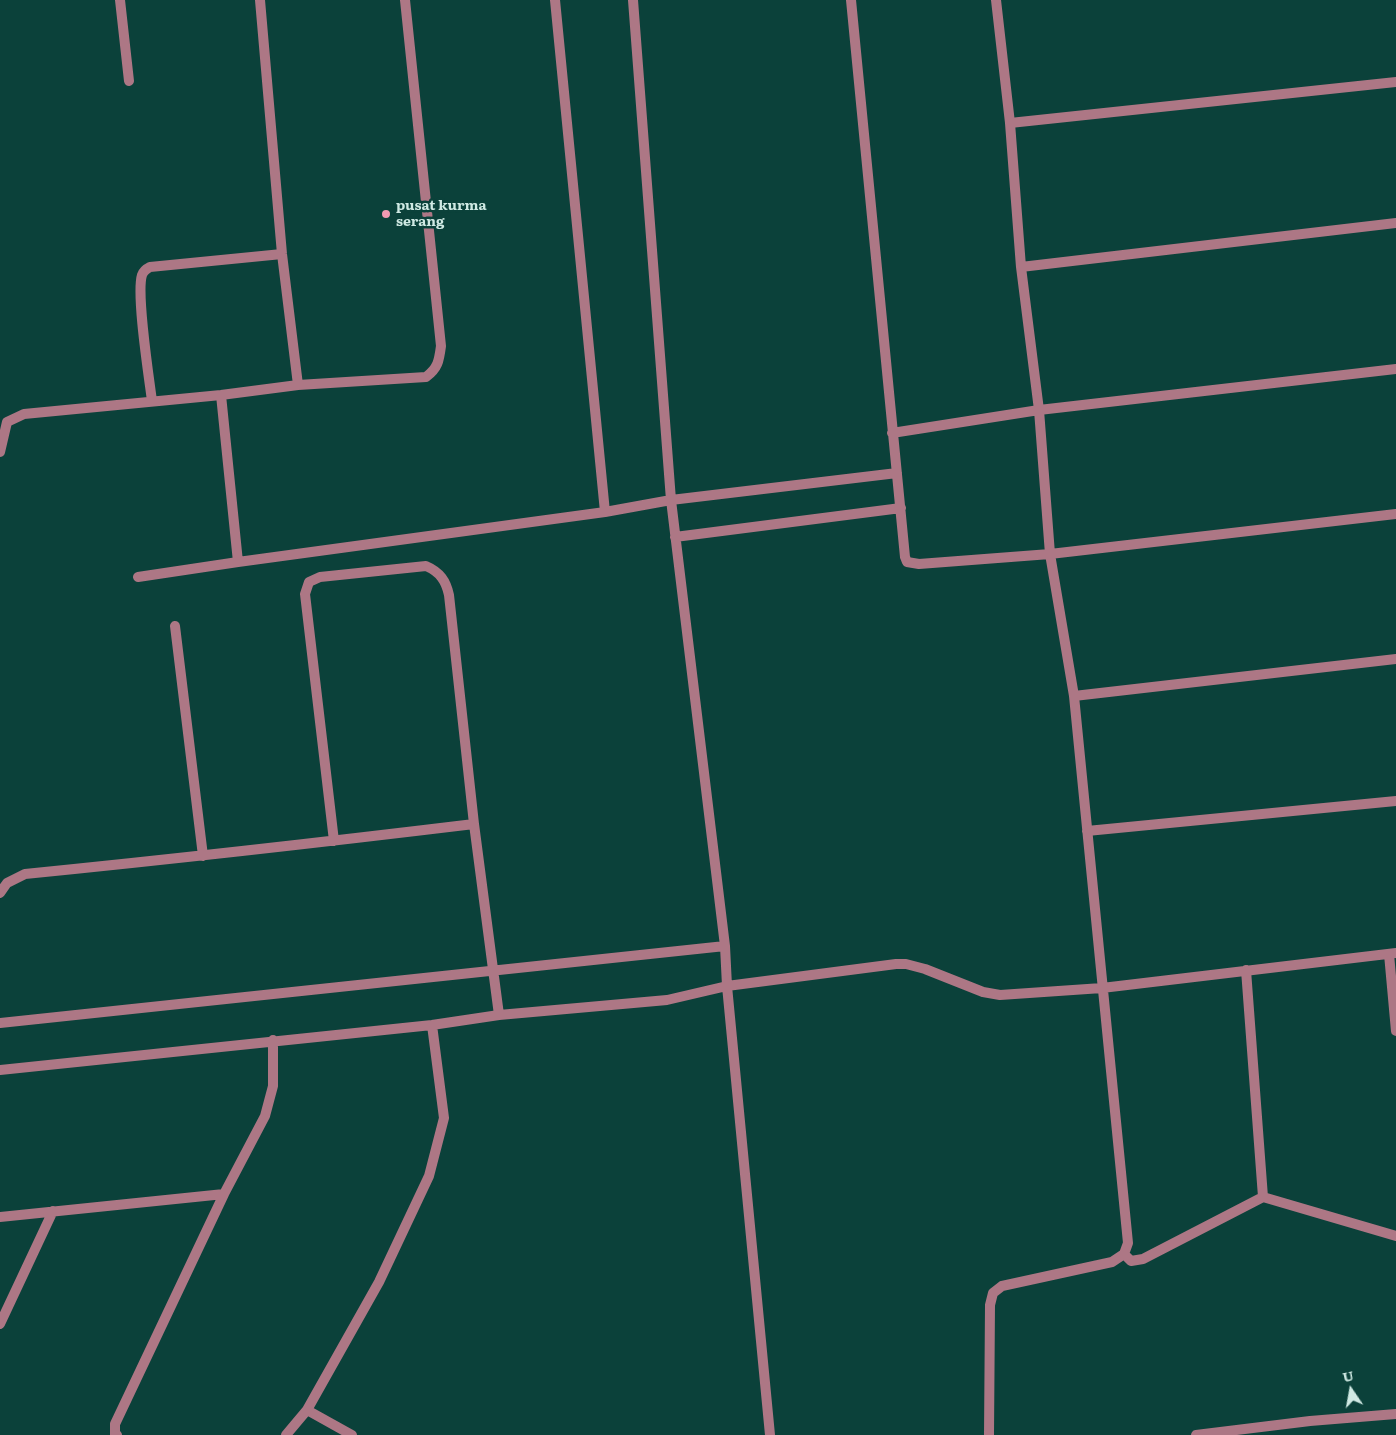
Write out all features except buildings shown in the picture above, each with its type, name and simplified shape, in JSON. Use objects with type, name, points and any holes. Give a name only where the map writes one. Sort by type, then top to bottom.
[{"type":"street","points":[[120,0],[129,82]]},
{"type":"street","points":[[260,0],[282,254],[298,385]]},
{"type":"street","points":[[0,452],[7,422],[15,417],[298,385],[426,377],[438,365],[441,346],[405,0]]},
{"type":"street","points":[[555,0],[605,512]]},
{"type":"street","points":[[633,0],[671,500],[725,946],[727,986],[770,1435]]},
{"type":"street","points":[[851,0],[892,433],[901,508],[904,557],[907,562],[912,564],[1050,554],[1396,514]]},
{"type":"street","points":[[989,1435],[990,1305],[993,1293],[1002,1286],[1112,1262],[1124,1254],[1128,1243],[1074,696],[1050,554],[1038,410],[1021,267],[1010,123],[996,0]]},
{"type":"street","points":[[1010,123],[1396,82]]},
{"type":"street","points":[[1021,267],[1396,223]]},
{"type":"street","points":[[152,401],[142,310],[141,281],[143,273],[150,267],[282,254]]},
{"type":"street","points":[[892,433],[1038,410],[1396,370]]},
{"type":"street","points":[[221,395],[238,562]]},
{"type":"street","points":[[138,576],[605,512],[671,500],[897,473]]},
{"type":"street","points":[[675,537],[901,508]]},
{"type":"street","points":[[334,841],[305,594],[309,582],[320,577],[426,566],[434,570],[446,581],[449,595],[474,824],[499,1015]]},
{"type":"street","points":[[175,626],[203,856]]},
{"type":"street","points":[[1074,696],[1396,659]]},
{"type":"street","points":[[1087,832],[1396,801]]},
{"type":"street","points":[[0,892],[7,884],[25,874],[203,856],[474,824]]},
{"type":"street","points":[[0,1023],[725,946]]},
{"type":"street","points":[[0,1070],[273,1040],[432,1025],[499,1015],[667,1000],[727,986],[906,964],[925,969],[983,992],[1000,995],[1102,988],[1392,954],[1396,1031]]},
{"type":"street","points":[[1246,970],[1263,1197]]},
{"type":"street","points":[[286,1435],[307,1410],[379,1282],[429,1176],[444,1118],[432,1025]]},
{"type":"street","points":[[117,1435],[115,1434],[115,1424],[224,1194],[265,1116],[273,1086],[273,1040]]},
{"type":"street","points":[[0,1217],[224,1194]]},
{"type":"street","points":[[1124,1254],[1131,1261],[1143,1259],[1263,1197],[1396,1236]]},
{"type":"street","points":[[0,1324],[53,1211]]},
{"type":"street","points":[[307,1410],[352,1435]]},
{"type":"street","points":[[1196,1435],[1310,1421],[1396,1414]]},
{"type":"place","name":"pusat kurma serang","points":[[386,214]]}]
